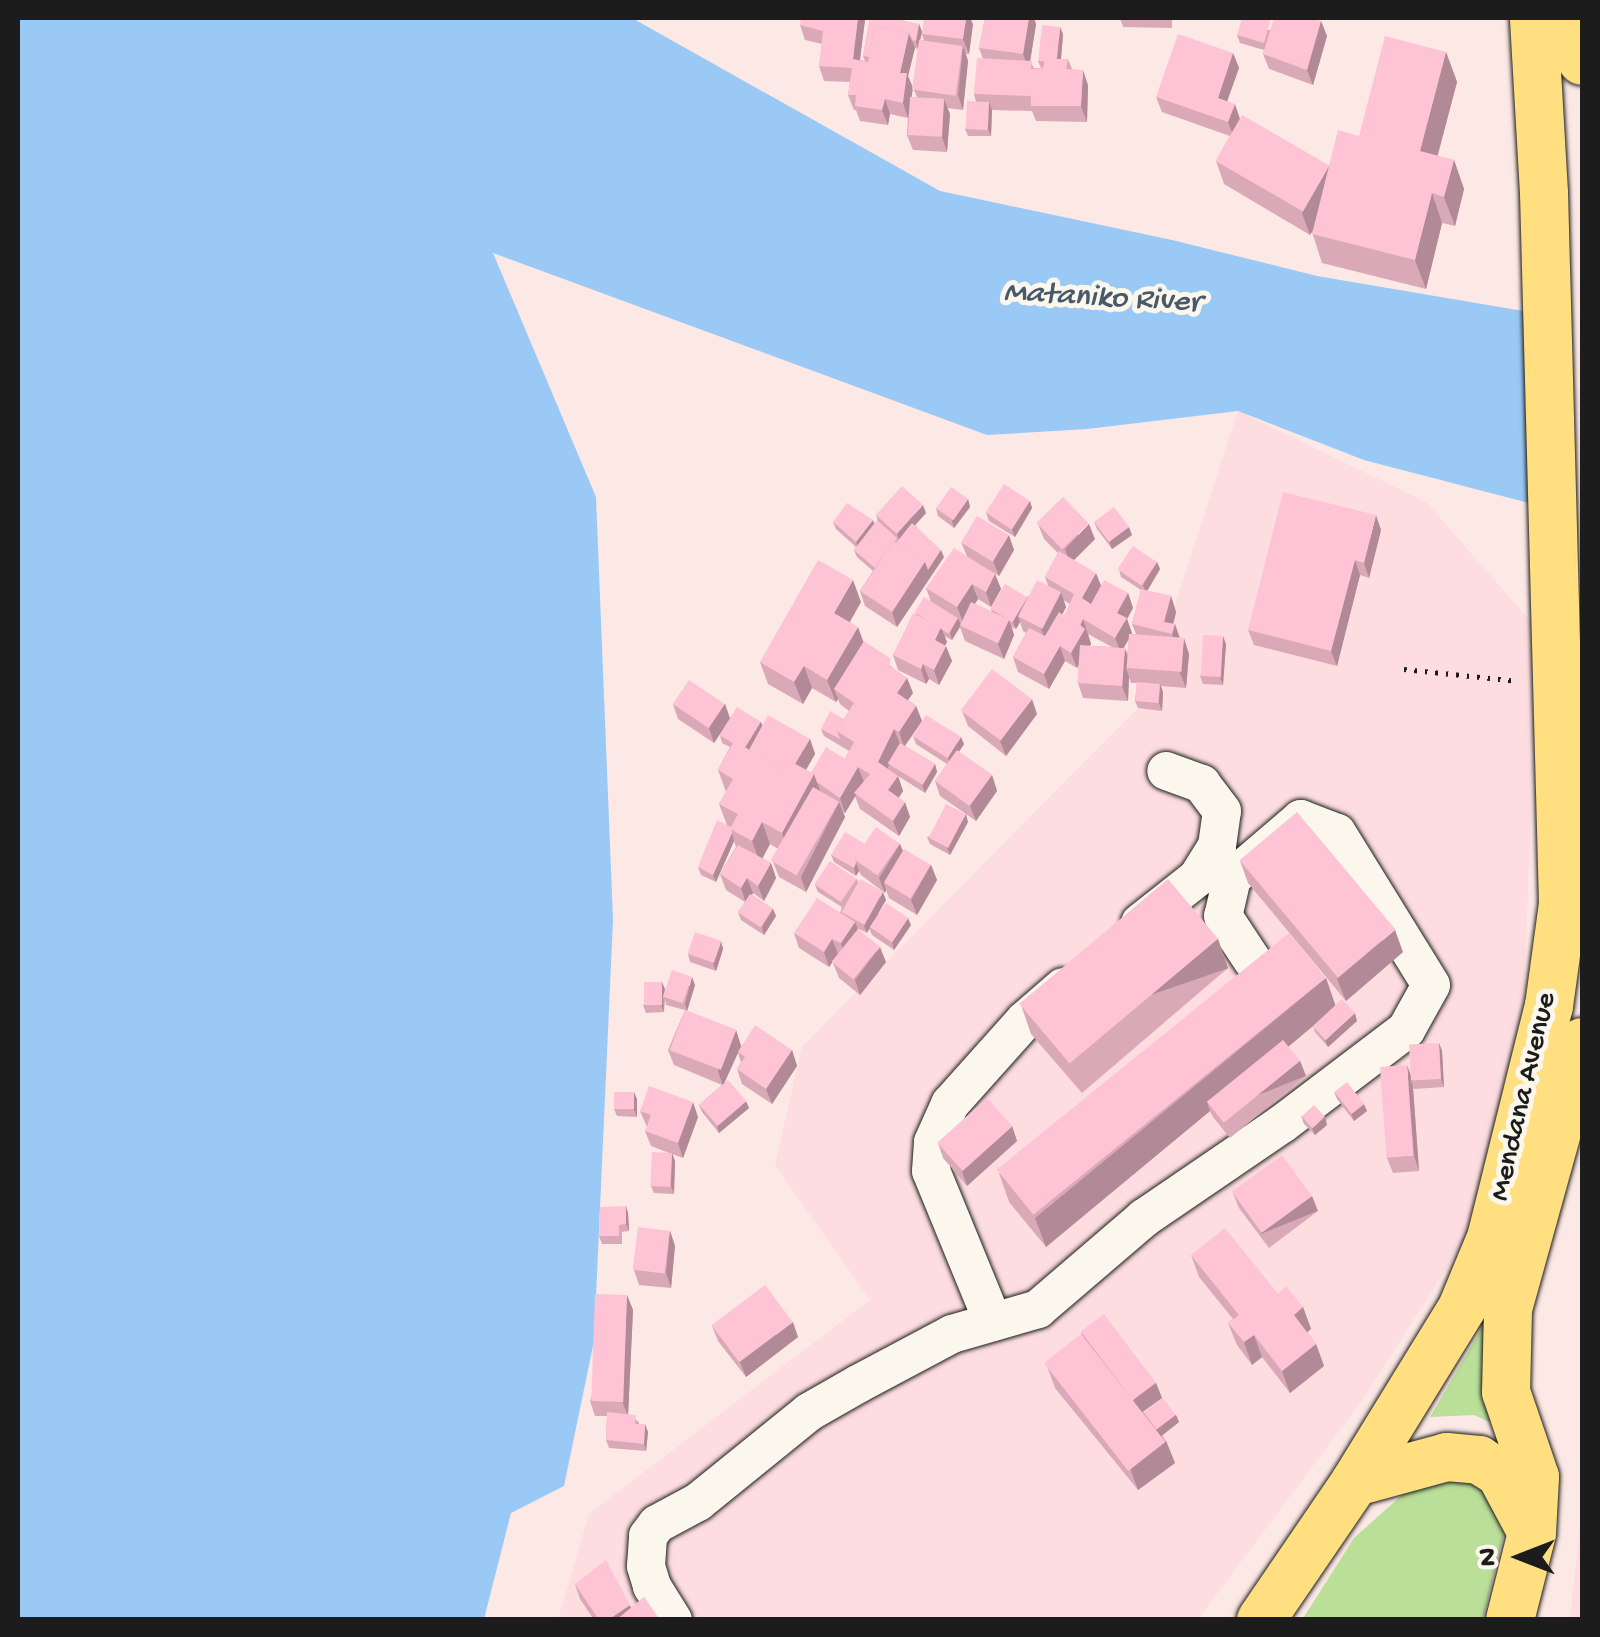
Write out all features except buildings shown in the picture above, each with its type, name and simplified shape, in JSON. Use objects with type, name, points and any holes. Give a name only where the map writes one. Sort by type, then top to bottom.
[{"type":"main road","name":"Mendana Avenue","points":[[1261,1620],[1355,1482],[1462,1308],[1491,1238],[1549,1006],[1562,904],[1544,193],[1534,18]]},
{"type":"main road","points":[[1578,18],[1582,61]]},
{"type":"main road","name":"Mendana Avenue","points":[[1510,1620],[1532,1534],[1535,1477],[1506,1392],[1508,1309],[1582,1042]]},
{"type":"main road","points":[[1355,1482],[1447,1457],[1479,1460],[1500,1473],[1532,1534]]},
{"type":"lane","points":[[1116,942],[1197,878],[1218,846],[1222,810],[1202,784],[1166,770]]},
{"type":"lane","points":[[673,1620],[652,1586],[646,1566],[648,1536],[657,1524],[698,1502],[809,1412],[952,1334],[1038,1309],[1144,1218],[1282,1124],[1406,1030],[1431,985],[1337,833],[1300,819],[1232,878],[1223,916],[1252,960]]},
{"type":"lane","points":[[993,1322],[931,1171],[933,1142],[950,1104],[1025,1020],[1086,968]]},
{"type":"path","points":[[1404,669],[1556,683]]},
{"type":"shaded area","points":[[1238,411],[1426,502],[1538,630],[1524,992],[1482,1213],[1363,1399],[1198,1619],[558,1620],[589,1514],[870,1300],[775,1165],[802,1047],[1143,703]]},
{"type":"shaded area","points":[[1582,1508],[1582,1619],[1570,1619]]},
{"type":"green space","points":[[1494,1307],[1510,1431],[1474,1415],[1430,1417]]},
{"type":"green space","points":[[1442,1470],[1485,1480],[1505,1529],[1483,1619],[1302,1620],[1354,1538],[1411,1487]]},
{"type":"water","name":"Mataniko River","points":[[18,18],[632,18],[940,191],[1172,240],[1317,276],[1582,321],[1582,517],[1364,460],[1238,411],[1087,429],[987,435],[493,253],[596,497],[613,920],[594,1341],[564,1486],[511,1513],[484,1619],[18,1619]]},
{"type":"pier","points":[[1532,307],[1582,316],[1582,522],[1536,510]]}]
